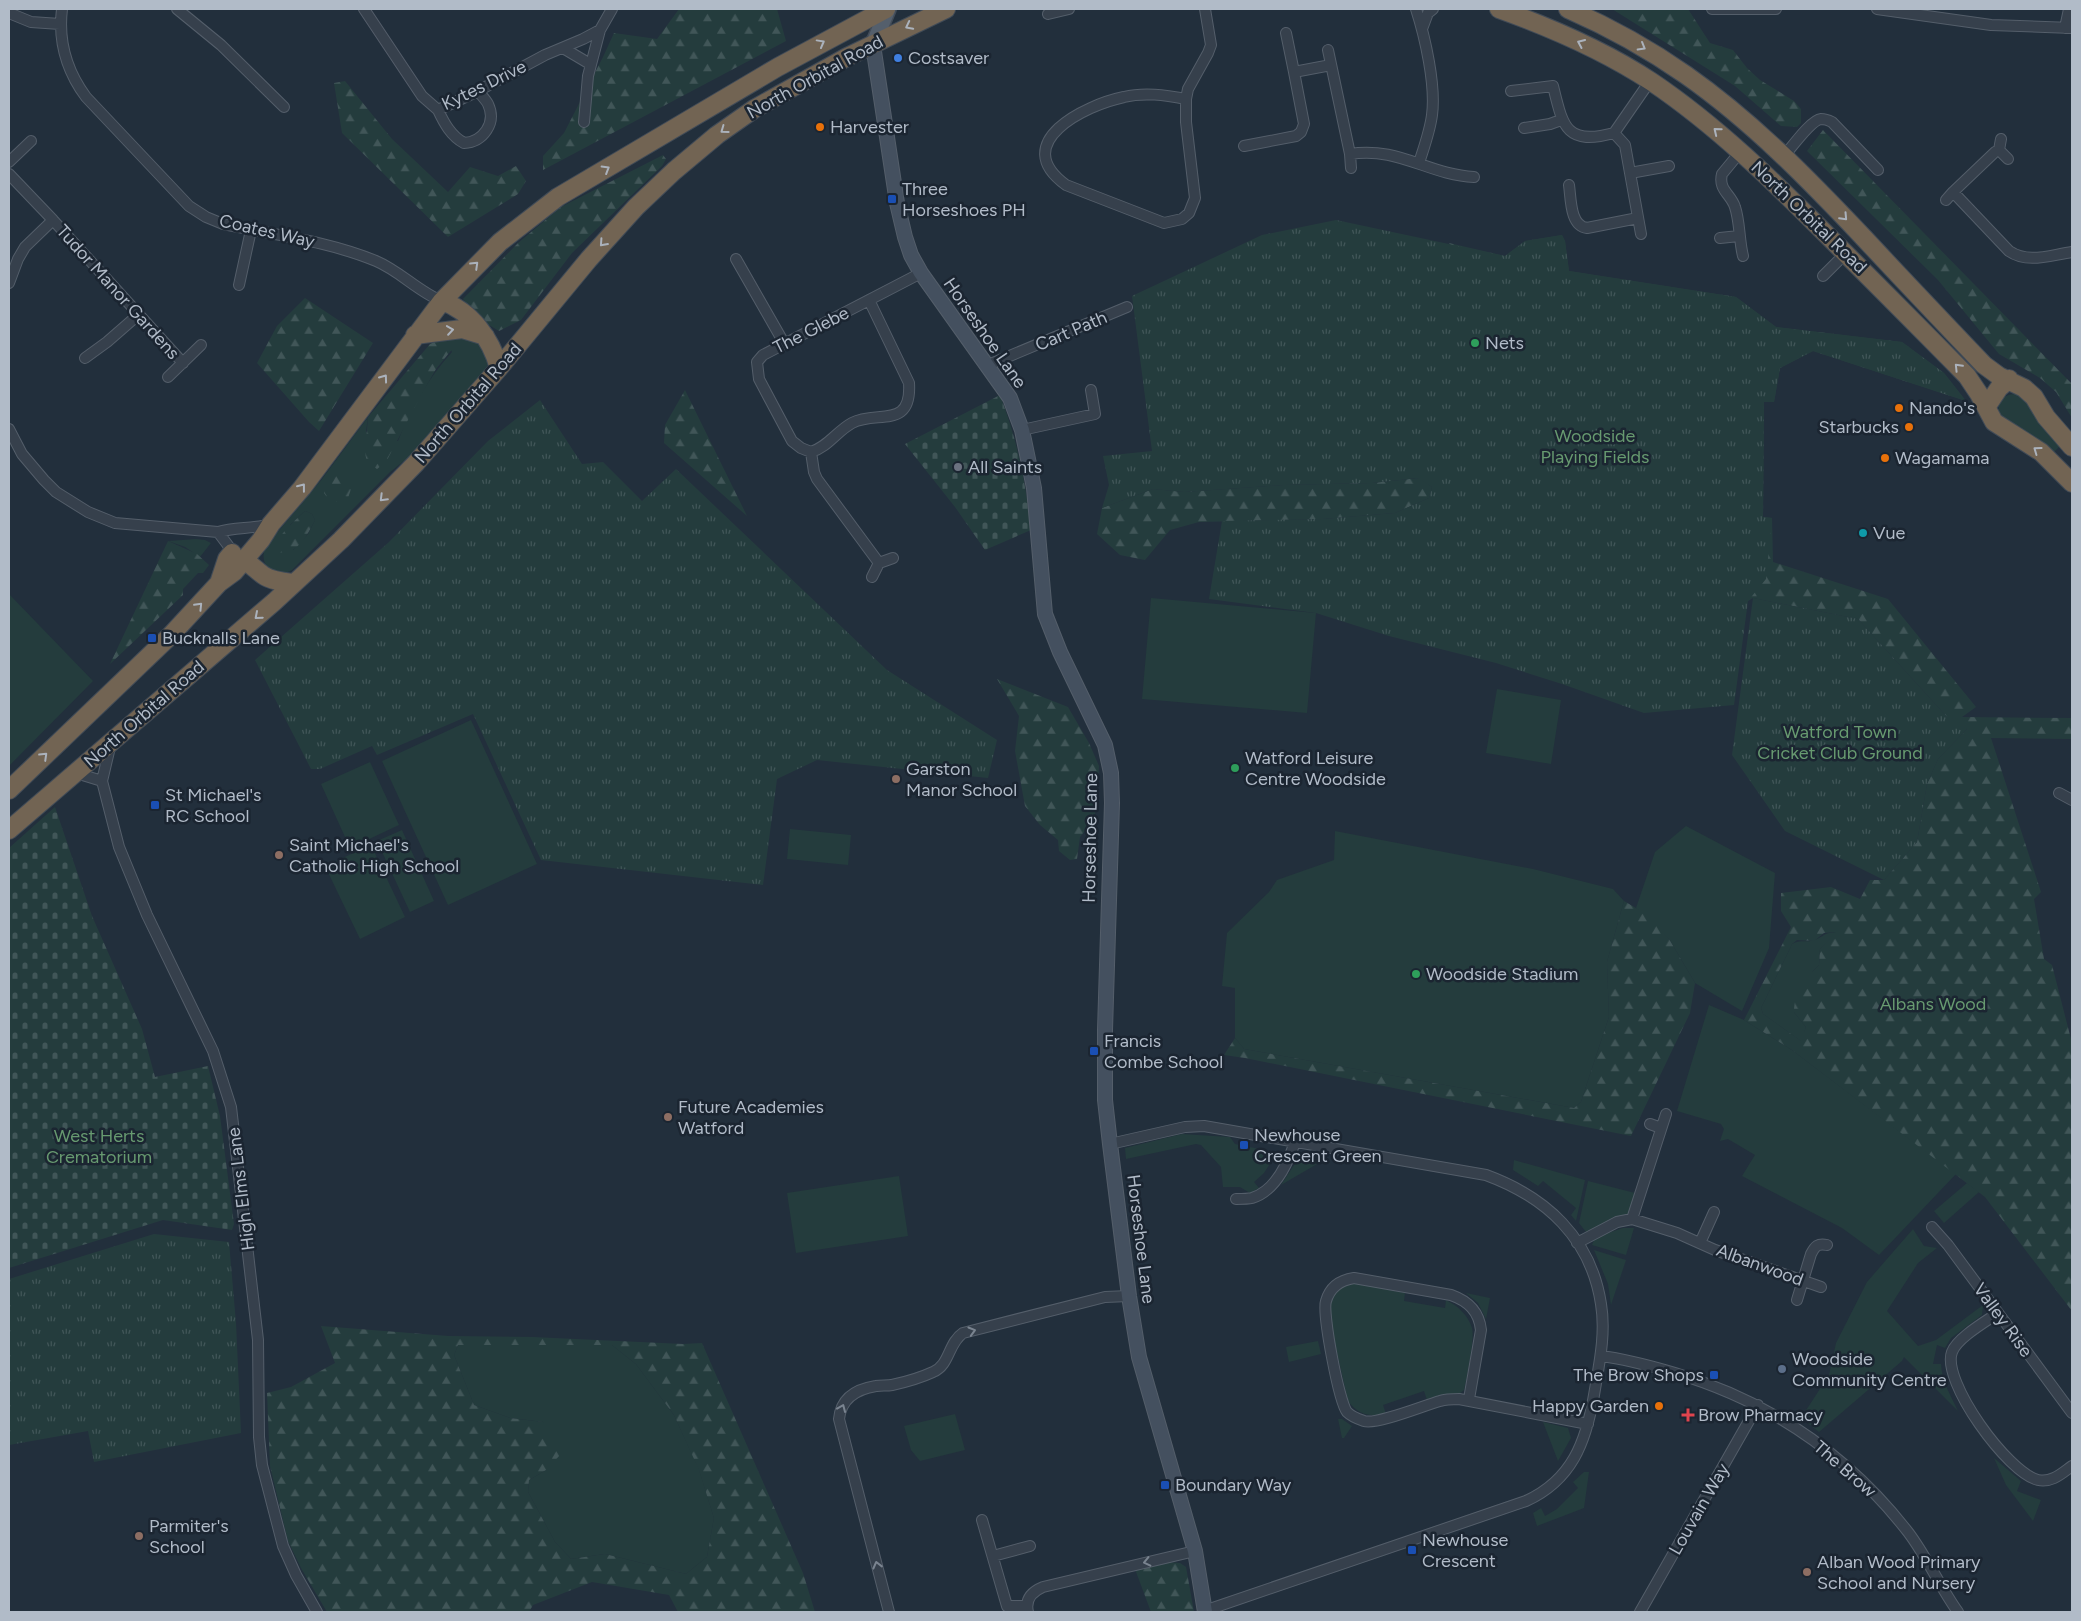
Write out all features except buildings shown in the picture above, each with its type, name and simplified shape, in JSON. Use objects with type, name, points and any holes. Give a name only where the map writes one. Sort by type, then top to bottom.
[{"type":"highway","name":"North Orbital Road","points":[[9,790],[171,635],[219,583],[234,572],[238,557],[261,540],[271,524],[302,488],[442,300],[500,242],[558,197],[778,67],[887,9]]},
{"type":"highway","name":"North Orbital Road","points":[[9,830],[294,583],[392,490],[499,368],[589,259],[636,207],[674,171],[717,135],[754,108],[807,78],[946,9]]},
{"type":"highway","name":"North Orbital Road","points":[[1499,9],[1592,48],[1650,81],[1682,103],[1777,185],[1966,376],[1987,406],[1994,422],[2041,452],[2072,483]]},
{"type":"highway","name":"North Orbital Road","points":[[1568,9],[1627,38],[1686,75],[1720,100],[1784,156],[1825,197],[1984,365],[2000,376],[2024,388],[2034,397],[2046,417],[2072,447]]},
{"type":"highway","points":[[778,67],[796,72],[843,46],[872,45]]},
{"type":"highway","points":[[442,300],[452,304],[472,320],[492,347],[499,368]]},
{"type":"highway","points":[[415,335],[462,329],[485,336]]},
{"type":"highway","points":[[1987,406],[1999,388],[2009,379]]},
{"type":"highway","points":[[238,557],[252,565],[264,576],[274,580],[294,583]]},
{"type":"main road","points":[[872,45],[887,9]]},
{"type":"street","name":"Coates Way","points":[[62,9],[60,24],[62,42],[67,63],[74,80],[86,97],[189,206],[206,217],[223,224],[352,251],[398,272],[432,297],[442,300]]},
{"type":"street","points":[[177,9],[221,45],[284,107]]},
{"type":"street","name":"Kytes Drive","points":[[364,9],[422,96],[438,110],[545,55],[600,30]]},
{"type":"street","points":[[584,122],[590,64],[600,30],[612,9]]},
{"type":"street","points":[[1048,14],[1069,9]]},
{"type":"street","points":[[1186,99],[1151,94],[1125,96],[1083,111],[1048,139],[1045,144],[1045,153],[1048,166],[1055,177],[1066,185],[1164,223],[1182,219],[1189,213],[1195,198],[1186,122],[1186,99],[1188,89],[1211,44],[1205,9]]},
{"type":"street","points":[[1416,9],[1422,30],[1433,97],[1433,112],[1419,163]]},
{"type":"street","points":[[1422,30],[1428,13],[1433,9]]},
{"type":"street","points":[[1712,9],[1776,9]]},
{"type":"street","points":[[1877,9],[1990,25],[2068,28],[2069,9]]},
{"type":"street","points":[[9,13],[31,22],[60,24]]},
{"type":"street","points":[[1244,146],[1296,136],[1302,132],[1304,124],[1286,33]]},
{"type":"street","name":"Horseshoe Lane","points":[[872,45],[897,203],[911,255],[921,274],[1010,398],[1022,430],[1034,488],[1045,614],[1060,652],[1101,735],[1107,752],[1111,773],[1112,803],[1105,1030],[1105,1100],[1129,1296],[1139,1357],[1195,1551],[1204,1612]]},
{"type":"street","points":[[563,48],[590,64]]},
{"type":"street","points":[[1328,50],[1350,154],[1351,168]]},
{"type":"street","points":[[1294,72],[1331,65]]},
{"type":"street","points":[[1512,91],[1553,86],[1561,120],[1573,133],[1582,137],[1593,137],[1614,133],[1650,81]]},
{"type":"street","points":[[438,110],[443,121],[459,140],[464,143],[476,141],[486,132],[490,125],[491,116],[488,104],[478,91]]},
{"type":"street","points":[[1784,156],[1812,124],[1819,119],[1826,119],[1832,122],[1878,170]]},
{"type":"street","points":[[1524,128],[1550,124],[1561,120]]},
{"type":"street","points":[[1614,133],[1625,145],[1641,234]]},
{"type":"street","points":[[2001,139],[2000,150],[2008,159]]},
{"type":"street","points":[[9,162],[31,141]]},
{"type":"street","points":[[2000,150],[1990,156],[1950,196],[2016,256],[2025,259],[2072,252]]},
{"type":"street","points":[[1350,154],[1367,151],[1383,153],[1458,177],[1474,177]]},
{"type":"street","points":[[1741,152],[1722,174],[1721,186],[1735,206],[1742,256]]},
{"type":"street","points":[[1630,173],[1669,166]]},
{"type":"street","name":"Tudor Manor Gardens","points":[[9,174],[183,363]]},
{"type":"street","points":[[1569,185],[1575,221],[1580,227],[1587,228],[1638,218]]},
{"type":"street","name":"Tudor Manor Gardens","points":[[9,283],[18,259],[25,247],[53,220]]},
{"type":"street","points":[[239,285],[251,230]]},
{"type":"street","points":[[1720,238],[1739,236]]},
{"type":"street","points":[[1823,276],[1846,254]]},
{"type":"street","points":[[736,259],[784,343]]},
{"type":"street","name":"The Glebe","points":[[811,452],[800,448],[792,441],[759,379],[757,362],[763,355],[784,343],[921,274]]},
{"type":"street","points":[[869,300],[909,383],[906,405],[899,413],[890,417],[862,420],[852,424],[820,449],[811,452],[817,479],[879,563]]},
{"type":"street","name":"Cart Path","points":[[988,366],[1127,307]]},
{"type":"street","points":[[85,358],[138,315]]},
{"type":"street","name":"Tudor Manor Gardens","points":[[168,377],[201,345]]},
{"type":"street","points":[[1022,430],[1095,414],[1091,390]]},
{"type":"street","points":[[9,430],[22,454],[56,492],[88,512],[116,523],[218,532],[229,529],[249,529],[271,524]]},
{"type":"street","points":[[218,532],[238,557]]},
{"type":"street","points":[[872,577],[879,563],[893,558]]},
{"type":"street","name":"High Elms Lane","points":[[112,742],[102,780],[119,848],[131,880],[169,963],[214,1051],[231,1107],[258,1340],[259,1437],[262,1464],[283,1546],[296,1575],[317,1612]]},
{"type":"street","points":[[76,773],[102,780]]},
{"type":"street","points":[[2059,793],[2072,800]]},
{"type":"street","points":[[1578,1242],[1617,1222],[1632,1219],[1666,1114]]},
{"type":"street","points":[[1650,1124],[1661,1128]]},
{"type":"street","points":[[1110,1144],[1184,1127],[1204,1126],[1486,1175],[1528,1193],[1548,1208],[1563,1224],[1578,1242],[1596,1283],[1601,1305],[1601,1356],[1588,1424],[1580,1449],[1570,1465],[1559,1480],[1541,1494],[1204,1612]]},
{"type":"street","points":[[1236,1199],[1252,1198],[1272,1185],[1286,1164],[1294,1142]]},
{"type":"street","name":"Albanwood","points":[[1700,1243],[1714,1212]]},
{"type":"street","name":"Albanwood","points":[[1632,1219],[1677,1233],[1763,1268],[1821,1287]]},
{"type":"street","name":"Valley Rise","points":[[1932,1227],[2072,1413]]},
{"type":"street","points":[[1797,1300],[1807,1263],[1814,1247],[1821,1243],[1827,1245]]},
{"type":"street","points":[[1469,1399],[1481,1330],[1480,1319],[1465,1300],[1451,1294],[1354,1278],[1344,1280],[1330,1292],[1324,1310],[1342,1404],[1348,1412],[1366,1422],[1379,1420],[1443,1400],[1469,1399],[1588,1424]]},
{"type":"street","points":[[889,1612],[839,1419],[843,1403],[855,1393],[935,1372],[944,1362],[954,1342],[963,1333],[1105,1297],[1129,1296]]},
{"type":"street","points":[[1998,1313],[1956,1343],[1950,1356],[1952,1373],[1976,1420],[2001,1452],[2016,1467],[2027,1475],[2044,1480],[2058,1476],[2072,1466]]},
{"type":"street","name":"The Brow","points":[[1601,1356],[1656,1367],[1702,1381],[1758,1405],[1793,1425],[1838,1459],[1876,1495],[1909,1534],[1958,1612]]},
{"type":"street","name":"Louvain Way","points":[[1640,1612],[1758,1405]]},
{"type":"street","points":[[982,1520],[1007,1606],[1027,1609],[1033,1592],[1043,1587],[1195,1551]]},
{"type":"street","points":[[993,1556],[1030,1546]]},
{"type":"green space","points":[[679,9],[777,9],[786,41],[543,170],[543,156],[564,133],[614,33],[657,39]]},
{"type":"green space","points":[[1612,9],[1688,9],[1710,43],[1733,50],[1747,68],[1760,80],[1794,101],[1801,109],[1801,123],[1797,127],[1781,126],[1735,86]]},
{"type":"green space","points":[[345,81],[392,139],[448,192],[470,167],[498,176],[516,166],[526,181],[518,194],[448,237],[342,133],[334,83]]},
{"type":"green space","points":[[1823,130],[2072,384],[2072,418],[2056,392],[2040,378],[1999,354],[1938,280],[1807,151]]},
{"type":"green space","points":[[663,155],[666,159],[662,166],[572,253],[521,320],[499,331],[476,317],[463,299],[518,243],[561,207]]},
{"type":"green space","name":"Woodside Playing Fields","points":[[1336,220],[1505,256],[1525,241],[1562,235],[1565,241],[1569,271],[1736,297],[1776,327],[1902,342],[1944,373],[1966,401],[1813,351],[1780,368],[1774,402],[1764,402],[1763,517],[1772,518],[1766,579],[1748,601],[1734,705],[1644,713],[1496,663],[1389,636],[1316,613],[1209,599],[1222,521],[1323,519],[1395,513],[1429,498],[1432,487],[1418,478],[1372,483],[1284,485],[1184,492],[1153,489],[1102,508],[1109,485],[1103,456],[1152,451],[1132,296],[1262,235]]},
{"type":"green space","name":"Albans Wood","points":[[1562,235],[1565,241],[1569,271],[1736,297],[1776,327],[1902,342],[1944,373],[1966,401],[1813,351],[1780,368],[1774,402],[1764,402],[1763,517],[1772,518],[1773,562],[1888,599],[1976,707],[1962,717],[2072,718],[2072,739],[1991,738],[2041,892],[2034,899],[2044,959],[2052,965],[2072,1043],[2072,1311],[1985,1197],[1792,1050],[1744,1020],[1791,927],[1781,911],[1781,893],[1831,887],[1860,899],[1870,880],[1884,880],[1917,842],[1927,784],[1938,759],[1967,729],[1947,717],[1858,619],[1753,598],[1748,601],[1449,243],[1505,256],[1525,241]],"holes":[[[1836,932],[1820,949],[1819,965],[1804,981],[1796,997],[1794,1012],[1806,1027],[1801,1041],[1763,1014],[1761,1008],[1792,944],[1797,940],[1814,941],[1824,933]]]},
{"type":"green space","points":[[305,298],[373,343],[319,431],[257,363],[277,326]]},
{"type":"green space","points":[[466,336],[483,348],[488,362],[485,376],[421,447],[389,473],[292,570],[285,573],[273,572],[266,565],[264,559],[266,546],[322,479],[368,417],[366,432],[398,441],[408,417],[421,394],[452,352],[445,337]],"holes":[[[305,511],[312,514],[315,520],[308,534],[293,550],[290,525]]]},
{"type":"green space","points":[[445,337],[454,347],[436,369],[386,462],[377,469],[367,462],[365,453],[368,417],[430,344]]},
{"type":"green space","points":[[685,390],[747,516],[664,443],[665,425]]},
{"type":"green space","points":[[2011,394],[2025,399],[2061,445],[2054,452],[2071,469],[2068,472],[2018,426],[2001,415],[1999,404],[2001,400]]},
{"type":"green space","points":[[1000,395],[1020,461],[1031,530],[985,550],[955,507],[905,444]]},
{"type":"green space","points":[[540,400],[582,464],[603,462],[642,501],[676,469],[887,670],[997,740],[988,778],[817,760],[777,779],[763,885],[541,860],[473,714],[377,755],[372,746],[320,769],[311,769],[255,660],[389,542],[488,441]]},
{"type":"green space","points":[[333,475],[346,479],[351,489],[348,498],[339,502],[329,500],[324,493],[326,484]]},
{"type":"green space","points":[[1419,478],[1432,487],[1429,498],[1395,513],[1323,519],[1199,522],[1170,530],[1145,560],[1120,555],[1097,534],[1102,508],[1153,489],[1184,492],[1284,485],[1372,483]]},
{"type":"green space","points":[[305,511],[312,514],[315,520],[298,546],[287,552],[271,551],[282,534]]},
{"type":"green space","points":[[196,539],[211,543],[200,557],[185,547],[168,541]]},
{"type":"green space","points":[[168,541],[197,554],[209,565],[203,573],[198,573],[183,589],[183,595],[110,664]]},
{"type":"green space","points":[[9,594],[93,681],[9,766]]},
{"type":"green space","points":[[1151,598],[1316,613],[1307,713],[1142,699]]},
{"type":"green space","name":"Watford Town Cricket Club Ground","points":[[1753,598],[1858,619],[1947,717],[1961,717],[1967,729],[1938,759],[1927,784],[1917,842],[1884,880],[1785,831],[1732,755]]},
{"type":"green space","points":[[997,679],[1068,707],[1089,743],[1099,766],[1097,806],[1093,821],[1080,837],[1077,859],[1070,860],[1059,851],[1058,840],[1040,825],[1025,806],[1015,751],[1019,716]]},
{"type":"green space","points":[[1497,689],[1561,700],[1551,764],[1486,753]]},
{"type":"green space","points":[[471,720],[537,864],[448,905],[382,761]]},
{"type":"green space","points":[[370,762],[399,825],[350,848],[321,784]]},
{"type":"green space","name":"West Herts Crematorium","points":[[55,807],[92,916],[142,1029],[155,1077],[208,1066],[220,1116],[234,1224],[232,1230],[163,1220],[9,1268],[9,848]]},
{"type":"green space","points":[[1686,826],[1775,873],[1769,948],[1742,1011],[1695,983],[1669,939],[1636,908],[1655,852]]},
{"type":"green space","points":[[790,829],[851,835],[848,865],[787,859]]},
{"type":"green space","points":[[402,830],[434,901],[410,912],[377,841]]},
{"type":"green space","name":"Woodside Stadium","points":[[1335,831],[1533,869],[1613,889],[1624,901],[1607,962],[1609,1017],[1581,1102],[1574,1108],[1244,1049],[1235,1038],[1235,988],[1222,986],[1227,933],[1269,892],[1277,880],[1334,860]]},
{"type":"green space","points":[[371,845],[405,917],[360,939],[325,866]]},
{"type":"green space","points":[[1624,901],[1646,914],[1669,939],[1695,983],[1690,1013],[1631,1136],[1224,1055],[1235,1038],[1244,1049],[1574,1108],[1581,1102],[1609,1017],[1607,962]]},
{"type":"green space","points":[[1837,932],[1820,949],[1819,965],[1813,971],[1794,1012],[1806,1027],[1802,1042],[1763,1014],[1761,1008],[1792,944],[1812,941],[1827,934]]},
{"type":"green space","points":[[1709,1005],[1744,1020],[1792,1050],[1956,1174],[1879,1255],[1842,1228],[1742,1176],[1755,1155],[1728,1139],[1720,1141],[1724,1129],[1721,1124],[1677,1111]]},
{"type":"green space","points":[[1182,1134],[1230,1137],[1235,1144],[1284,1154],[1280,1162],[1273,1159],[1264,1173],[1254,1182],[1259,1188],[1250,1193],[1240,1187],[1223,1187],[1221,1167],[1201,1145],[1196,1144],[1126,1159],[1125,1148]]},
{"type":"green space","points":[[1304,1157],[1324,1160],[1281,1185],[1298,1159]]},
{"type":"green space","points":[[1514,1160],[1585,1180],[1576,1221],[1571,1215],[1576,1208],[1543,1181],[1538,1186],[1513,1170]]},
{"type":"green space","points":[[899,1176],[908,1236],[796,1253],[787,1193]]},
{"type":"green space","points":[[1588,1181],[1635,1193],[1628,1214],[1586,1232],[1579,1223]]},
{"type":"green space","points":[[1967,1183],[1979,1192],[1944,1223],[1934,1211]]},
{"type":"green space","points":[[1623,1228],[1634,1228],[1626,1255],[1592,1245],[1594,1240]]},
{"type":"green space","points":[[1913,1229],[1924,1246],[1937,1248],[1918,1263],[1887,1311],[1918,1346],[1936,1340],[1983,1305],[1982,1315],[1951,1338],[1945,1348],[1937,1345],[1933,1364],[1941,1364],[1945,1383],[1958,1411],[1904,1357],[1902,1361],[1819,1432],[1801,1418],[1829,1375],[1836,1343],[1867,1282]]},
{"type":"green space","points":[[154,1234],[229,1242],[236,1323],[241,1433],[94,1462],[88,1431],[9,1445],[9,1279]]},
{"type":"green space","points":[[1594,1250],[1626,1260],[1611,1305],[1608,1284]]},
{"type":"green space","points":[[1351,1282],[1405,1293],[1404,1301],[1445,1308],[1446,1300],[1462,1311],[1470,1323],[1473,1333],[1464,1390],[1459,1394],[1427,1400],[1424,1391],[1383,1405],[1386,1414],[1380,1415],[1365,1414],[1352,1406],[1348,1401],[1329,1318],[1333,1296],[1340,1288]]},
{"type":"green space","points":[[1466,1293],[1490,1298],[1486,1319],[1478,1303]]},
{"type":"green space","points":[[321,1326],[448,1336],[532,1337],[683,1344],[702,1343],[803,1573],[815,1612],[678,1612],[669,1595],[592,1582],[533,1605],[529,1612],[327,1612],[301,1568],[288,1541],[270,1466],[267,1393],[291,1387],[335,1363]],"holes":[[[458,1345],[612,1345],[636,1364],[674,1415],[699,1470],[714,1518],[707,1557],[686,1574],[605,1554],[571,1559],[555,1542],[528,1492],[529,1480],[546,1470],[561,1454],[543,1422],[510,1418],[474,1405],[454,1355]]]},
{"type":"green space","points":[[1318,1341],[1321,1354],[1289,1362],[1286,1347]]},
{"type":"green space","points":[[458,1345],[612,1345],[636,1364],[674,1415],[699,1469],[714,1518],[707,1557],[686,1574],[605,1554],[571,1559],[555,1542],[528,1492],[529,1480],[546,1470],[543,1422],[510,1418],[474,1405],[454,1355]]},
{"type":"green space","points":[[955,1414],[965,1450],[920,1461],[911,1450],[904,1426]]},
{"type":"green space","points":[[1338,1419],[1342,1419],[1352,1426],[1344,1438],[1342,1438]]},
{"type":"green space","points":[[1543,1422],[1568,1428],[1571,1438],[1558,1461]]},
{"type":"green space","points":[[1994,1458],[2021,1481],[2017,1491],[2041,1500],[2033,1521],[2006,1485]]},
{"type":"green space","points":[[1584,1472],[1589,1472],[1584,1508],[1537,1526],[1533,1513],[1541,1508],[1545,1516],[1557,1509],[1578,1488],[1573,1482]]},
{"type":"green space","points":[[1168,1562],[1180,1563],[1186,1567],[1194,1612],[1151,1612],[1135,1569]]},
{"type":"place","name":"Costsaver","points":[[898,58]]},
{"type":"place","name":"Harvester","points":[[820,127]]},
{"type":"place","name":"Three Horseshoes PH","points":[[892,199]]},
{"type":"place","name":"Nets","points":[[1475,343]]},
{"type":"place","name":"Nando's","points":[[1899,408]]},
{"type":"place","name":"Starbucks","points":[[1909,427]]},
{"type":"place","name":"Wagamama","points":[[1885,458]]},
{"type":"place","name":"All Saints","points":[[958,467]]},
{"type":"place","name":"Vue","points":[[1863,533]]},
{"type":"place","name":"Bucknalls Lane","points":[[152,638]]},
{"type":"place","name":"Watford Leisure Centre Woodside","points":[[1235,768]]},
{"type":"place","name":"Garston Manor School","points":[[896,779]]},
{"type":"place","name":"St Michael's RC School","points":[[155,805]]},
{"type":"place","name":"Saint Michael's Catholic High School","points":[[279,855]]},
{"type":"place","name":"Woodside Stadium","points":[[1416,974]]},
{"type":"place","name":"Francis Combe School","points":[[1094,1051]]},
{"type":"place","name":"Future Academies Watford","points":[[668,1117]]},
{"type":"place","name":"Newhouse Crescent Green","points":[[1244,1145]]},
{"type":"place","name":"Woodside Community Centre","points":[[1782,1369]]},
{"type":"place","name":"The Brow Shops","points":[[1714,1375]]},
{"type":"place","name":"Happy Garden","points":[[1659,1406]]},
{"type":"place","name":"Brow Pharmacy","points":[[1688,1415]]},
{"type":"place","name":"Boundary Way","points":[[1165,1485]]},
{"type":"place","name":"Parmiter's School","points":[[139,1536]]},
{"type":"place","name":"Newhouse Crescent","points":[[1412,1550]]},
{"type":"place","name":"Alban Wood Primary School and Nursery","points":[[1807,1572]]}]
